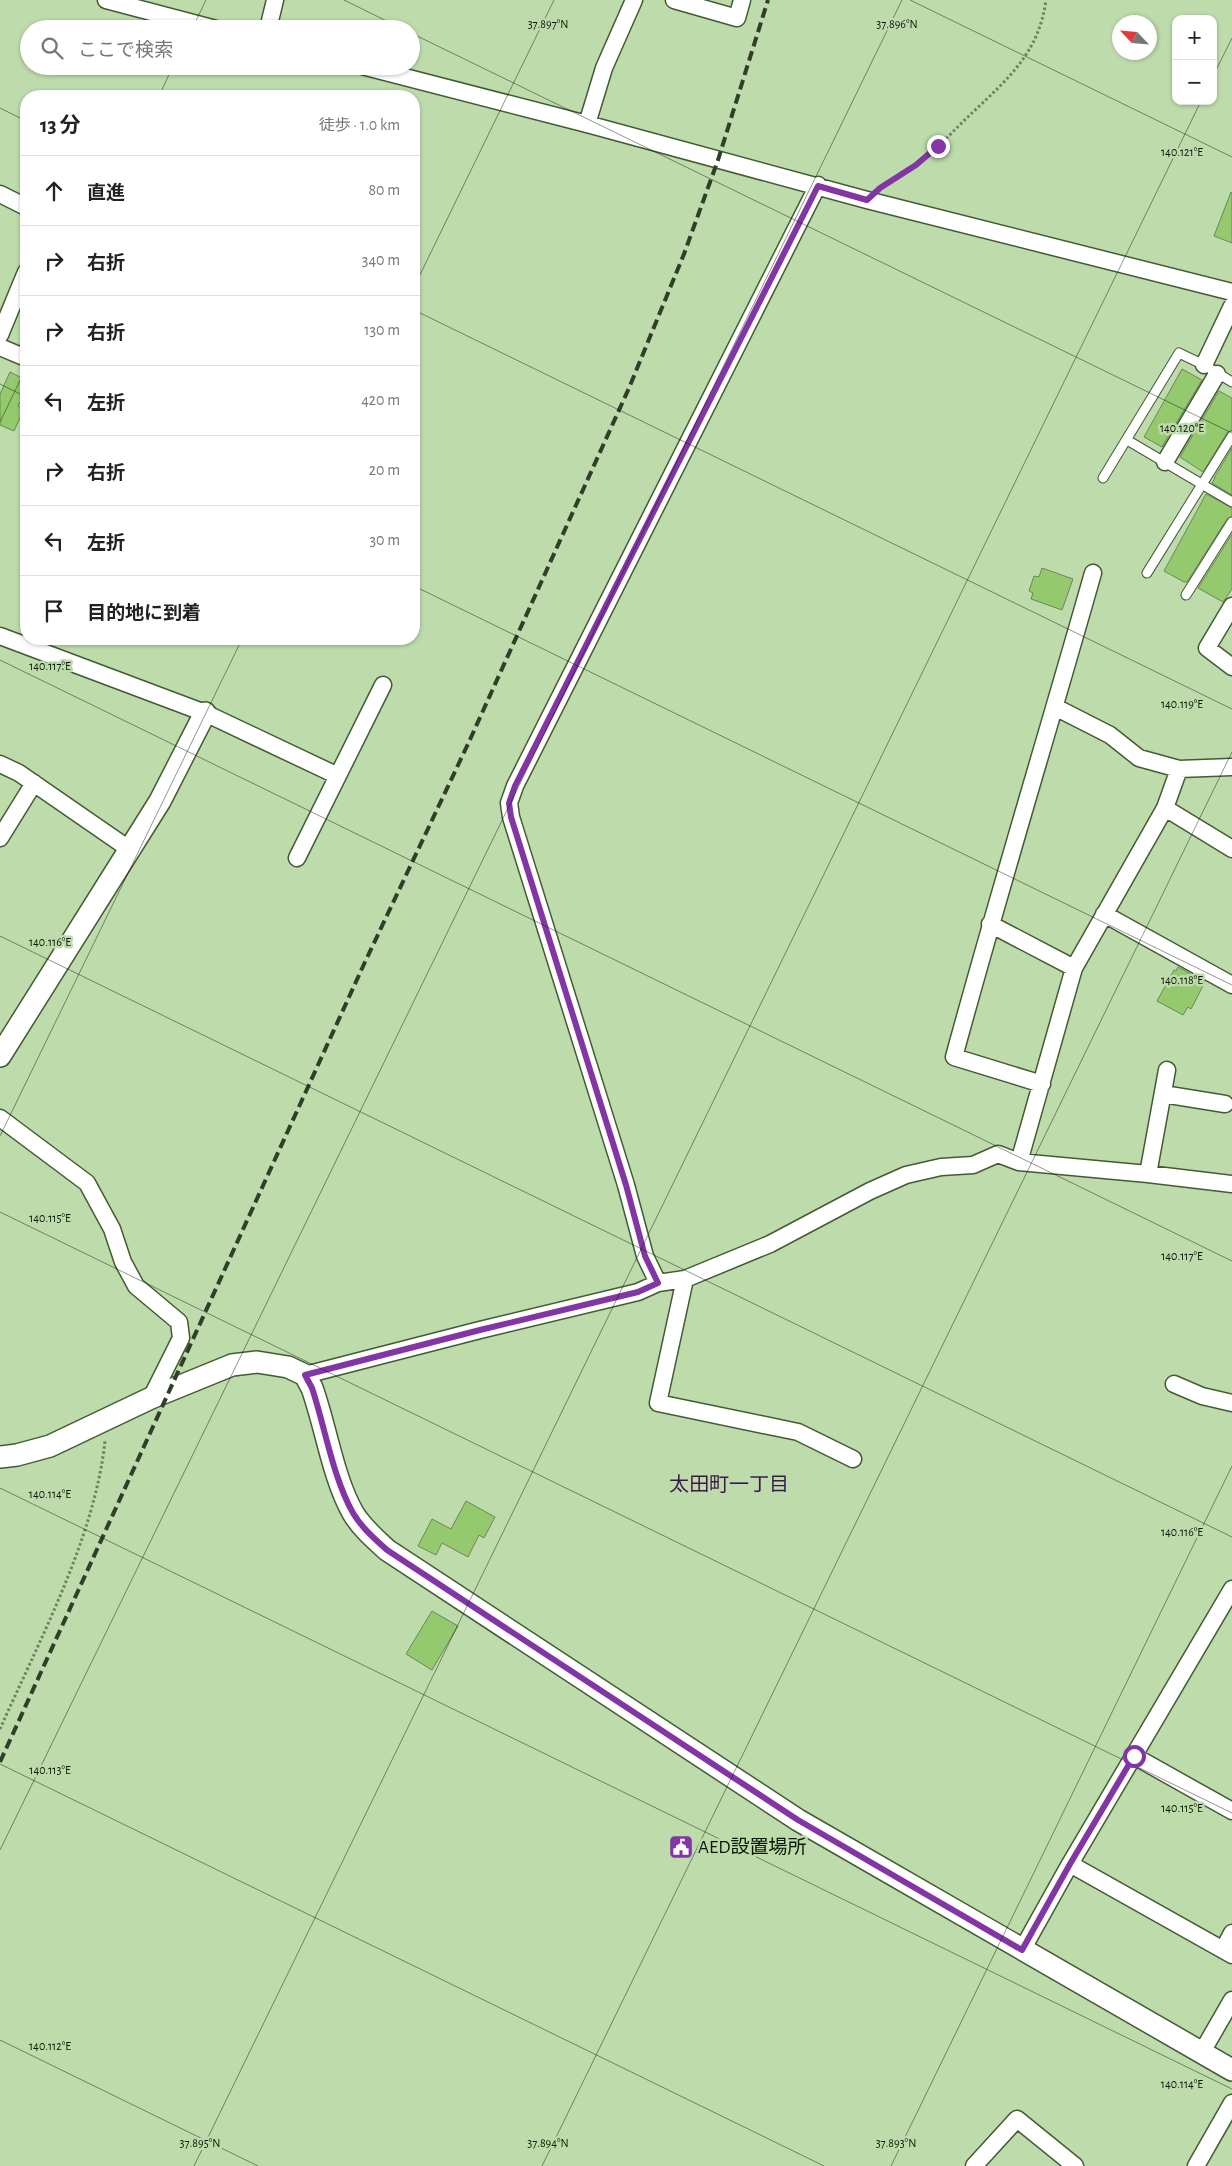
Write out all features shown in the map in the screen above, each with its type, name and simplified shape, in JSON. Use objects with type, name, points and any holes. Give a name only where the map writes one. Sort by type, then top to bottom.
[{"type":"street","points":[[106,0],[182,20]]},
{"type":"street","points":[[270,20],[275,0]]},
{"type":"street","points":[[587,124],[604,68],[634,0]]},
{"type":"street","points":[[674,0],[737,18],[742,0]]},
{"type":"street","points":[[397,75],[867,200],[1232,292]]},
{"type":"street","points":[[658,1283],[645,1256],[626,1185],[511,817],[509,803],[515,786],[818,186]]},
{"type":"street","points":[[0,194],[20,204]]},
{"type":"street","points":[[0,335],[20,287]]},
{"type":"street","points":[[1165,462],[1210,370],[1232,306]]},
{"type":"street","points":[[0,347],[20,355]]},
{"type":"street","points":[[1042,1084],[954,1057],[990,924],[1093,573]]},
{"type":"street","points":[[1232,606],[1207,648],[1232,667]]},
{"type":"street","points":[[0,636],[20,644]]},
{"type":"street","points":[[24,645],[205,714],[336,775]]},
{"type":"street","points":[[296,858],[382,685]]},
{"type":"street","points":[[1055,706],[1110,735],[1139,758],[1179,769],[1232,767]]},
{"type":"street","points":[[0,1056],[160,802],[205,714]]},
{"type":"street","points":[[0,764],[34,783],[129,849]]},
{"type":"street","points":[[1019,1162],[1074,968],[1165,808],[1179,769]]},
{"type":"street","points":[[0,838],[34,783]]},
{"type":"street","points":[[1165,808],[1232,849]]},
{"type":"street","points":[[1104,914],[1232,986]]},
{"type":"street","points":[[990,924],[1074,968]]},
{"type":"street","points":[[1148,1174],[1167,1070]]},
{"type":"street","points":[[1163,1094],[1225,1104]]},
{"type":"street","points":[[0,1118],[87,1183],[112,1229],[123,1262],[136,1286],[178,1322],[181,1338],[151,1398]]},
{"type":"street","points":[[305,1375],[638,1292],[658,1283],[685,1279],[770,1244],[863,1195],[906,1175],[941,1167],[973,1165],[998,1154],[1019,1162],[1232,1184]]},
{"type":"street","points":[[685,1279],[658,1403],[798,1432],[853,1459]]},
{"type":"street","points":[[0,1457],[17,1455],[50,1446],[151,1398],[232,1365],[256,1362],[288,1367],[305,1375],[312,1388],[344,1492],[353,1513],[367,1531],[387,1550],[798,1820],[1232,2070]]},
{"type":"street","points":[[1174,1384],[1202,1396],[1232,1403]]},
{"type":"street","points":[[1022,1950],[1070,1864],[1232,1589]]},
{"type":"street","points":[[1134,1756],[1232,1811]]},
{"type":"street","points":[[1070,1864],[1227,1953],[1232,1933]]},
{"type":"street","points":[[1202,2052],[1232,2000]]},
{"type":"street","points":[[1196,2166],[1232,2103]]},
{"type":"street","points":[[974,2166],[1017,2120],[1075,2166]]},
{"type":"lane","points":[[1103,478],[1179,353],[1232,382]]},
{"type":"lane","points":[[1147,573],[1232,436]]},
{"type":"lane","points":[[1127,440],[1232,502]]},
{"type":"lane","points":[[1186,595],[1232,522]]},
{"type":"path","points":[[867,200],[880,188],[923,159],[1006,82],[1025,58],[1036,39],[1044,18],[1046,0]]},
{"type":"path","points":[[0,1729],[62,1592],[84,1530],[97,1483],[107,1420]]},
{"type":"building","points":[[1232,193],[1232,243],[1214,236]]},
{"type":"building","points":[[1182,369],[1202,380],[1162,447],[1144,437]]},
{"type":"building","points":[[10,372],[20,377],[20,402],[18,406],[20,407],[20,418],[14,431],[0,425],[0,394]]},
{"type":"building","points":[[1219,391],[1232,398],[1232,430],[1227,433],[1203,472],[1180,457]]},
{"type":"building","points":[[1232,448],[1232,495],[1212,483]]},
{"type":"building","points":[[1206,494],[1232,508],[1232,516],[1227,519],[1187,582],[1184,582],[1164,571]]},
{"type":"building","points":[[1232,534],[1232,589],[1223,602],[1198,588]]},
{"type":"building","points":[[1042,568],[1073,579],[1062,610],[1031,599],[1033,593],[1029,591],[1034,576],[1039,577]]},
{"type":"building","points":[[1178,967],[1205,982],[1191,1009],[1188,1007],[1183,1015],[1157,1001],[1174,970],[1176,971]]},
{"type":"building","points":[[466,1501],[495,1517],[484,1538],[479,1535],[468,1557],[442,1543],[436,1555],[418,1546],[432,1519],[451,1529]]},
{"type":"building","points":[[432,1611],[458,1626],[432,1670],[406,1654]]},
{"type":"railway","points":[[0,1762],[365,962],[468,744],[629,388],[684,254],[718,160],[768,0]]},
{"type":"place","name":"AED設置場所","points":[[681,1847]]},
{"type":"district","name":"太田町一丁目","points":[[729,1485]]},
{"type":"route","points":[[938,146],[916,165],[896,176],[867,200],[818,186],[515,786],[509,803],[511,817],[626,1185],[645,1256],[658,1283],[638,1292],[305,1375],[318,1404],[333,1458],[353,1513],[367,1531],[387,1550],[798,1820],[1022,1950],[1134,1756]]}]
